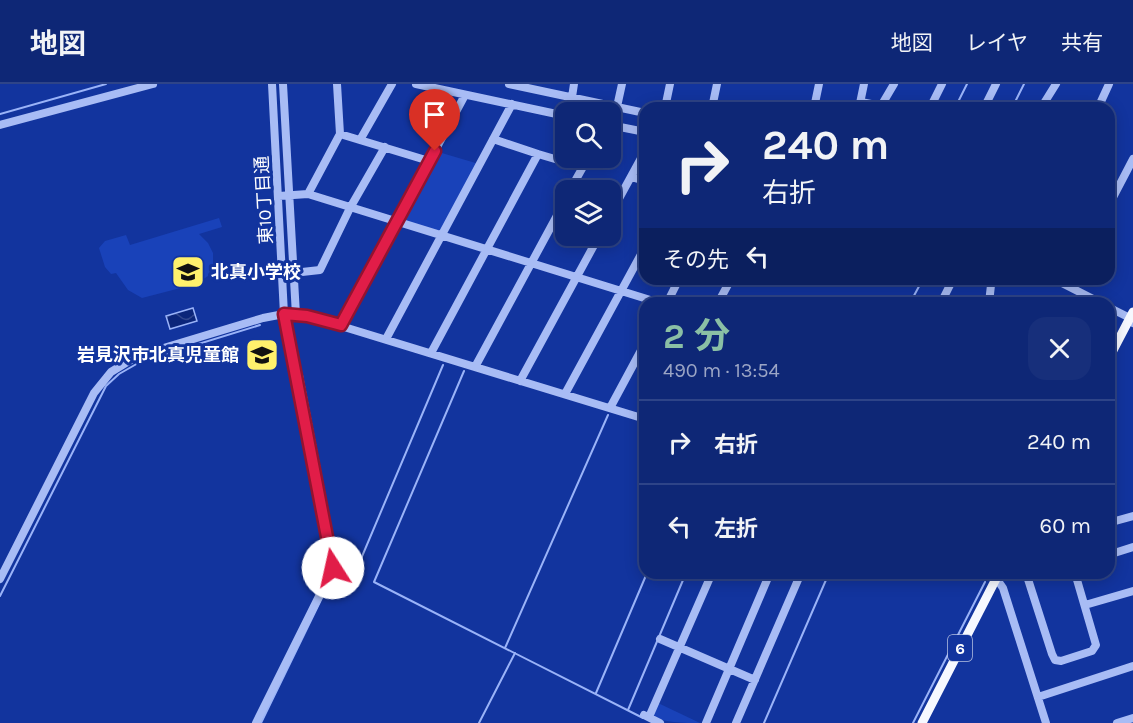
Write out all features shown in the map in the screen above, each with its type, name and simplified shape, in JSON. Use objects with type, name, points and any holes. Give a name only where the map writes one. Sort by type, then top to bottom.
[{"type":"main road","points":[[1115,348],[1132,318]]},
{"type":"main road","name":"6","points":[[922,723],[995,579]]},
{"type":"street","points":[[0,125],[153,84]]},
{"type":"street","name":"東10丁目通","points":[[256,723],[333,568],[284,314],[272,84]]},
{"type":"street","points":[[283,84],[296,315]]},
{"type":"street","points":[[308,194],[340,134],[337,84]]},
{"type":"street","points":[[360,140],[392,84]]},
{"type":"street","points":[[416,84],[555,114]]},
{"type":"street","points":[[509,84],[592,102]]},
{"type":"street","points":[[572,98],[574,84]]},
{"type":"street","points":[[618,102],[622,84]]},
{"type":"street","points":[[667,102],[670,84]]},
{"type":"street","points":[[713,102],[717,84]]},
{"type":"street","points":[[815,102],[819,84]]},
{"type":"street","points":[[861,102],[864,84]]},
{"type":"street","points":[[883,102],[894,84]]},
{"type":"street","points":[[933,102],[942,84]]},
{"type":"street","points":[[987,102],[996,84]]},
{"type":"street","points":[[1045,102],[1056,84]]},
{"type":"street","points":[[1101,102],[1109,84]]},
{"type":"street","points":[[341,325],[465,95]]},
{"type":"street","points":[[386,339],[512,104]]},
{"type":"street","points":[[621,108],[639,112]]},
{"type":"street","points":[[621,127],[639,131]]},
{"type":"street","points":[[340,134],[429,161]]},
{"type":"street","points":[[493,139],[555,159]]},
{"type":"street","points":[[293,273],[320,270],[350,208],[385,147]]},
{"type":"street","points":[[431,353],[538,154]]},
{"type":"street","points":[[1115,194],[1133,159]]},
{"type":"street","points":[[621,196],[639,163]]},
{"type":"street","points":[[632,177],[639,179]]},
{"type":"street","points":[[279,196],[308,194],[640,297]]},
{"type":"street","points":[[475,367],[555,219]]},
{"type":"street","points":[[520,381],[594,246]]},
{"type":"street","points":[[565,394],[639,258]]},
{"type":"street","points":[[1073,285],[1092,297]]},
{"type":"street","points":[[1115,310],[1132,318]]},
{"type":"street","points":[[0,579],[94,393],[111,372],[137,356],[263,318],[284,314],[296,315],[341,325],[639,417]]},
{"type":"street","points":[[610,408],[639,354]]},
{"type":"street","points":[[1115,521],[1133,516]]},
{"type":"street","points":[[1115,553],[1133,547]]},
{"type":"street","points":[[660,723],[647,716],[709,579]]},
{"type":"street","points":[[706,723],[767,579]]},
{"type":"street","points":[[736,723],[798,579]]},
{"type":"street","points":[[998,579],[1046,723]]},
{"type":"street","points":[[1028,579],[1055,660],[1060,661],[1095,648],[1096,642],[1077,579]]},
{"type":"street","points":[[1085,605],[1133,591]]},
{"type":"street","points":[[660,639],[755,680]]},
{"type":"street","points":[[1038,697],[1133,666]]},
{"type":"street","points":[[1117,723],[1133,718]]},
{"type":"shaded area","points":[[435,151],[479,164],[441,236],[396,223]]},
{"type":"shaded area","points":[[219,218],[222,227],[199,234],[208,243],[213,253],[213,265],[208,276],[196,284],[142,298],[128,290],[116,273],[111,274],[105,267],[99,248],[105,241],[126,235],[130,245]]},
{"type":"shaded area","points":[[658,703],[700,723],[674,722],[656,718],[652,715]]},
{"type":"water","points":[[193,308],[197,321],[170,329],[166,316]]},
{"type":"waterway","points":[[0,114],[106,84]]},
{"type":"waterway","points":[[958,102],[967,84]]},
{"type":"waterway","points":[[1015,102],[1024,84]]},
{"type":"waterway","points":[[913,297],[920,285]]},
{"type":"waterway","points":[[0,596],[106,386],[119,374],[140,362],[260,325]]},
{"type":"waterway","points":[[355,573],[443,365]]},
{"type":"waterway","points":[[464,371],[374,582],[643,718]]},
{"type":"waterway","points":[[261,723],[338,565],[302,375]]},
{"type":"waterway","points":[[505,648],[608,415]]},
{"type":"waterway","points":[[596,693],[644,579]]},
{"type":"waterway","points":[[628,710],[683,579]]},
{"type":"waterway","points":[[764,723],[826,579]]},
{"type":"waterway","points":[[913,723],[985,582]]},
{"type":"waterway","points":[[479,723],[515,653]]},
{"type":"place","name":"北真小学校","points":[[188,272]]},
{"type":"place","name":"岩見沢市北真児童館","points":[[262,355]]},
{"type":"route","points":[[333,568],[284,314],[307,316],[341,325],[435,151]]}]
